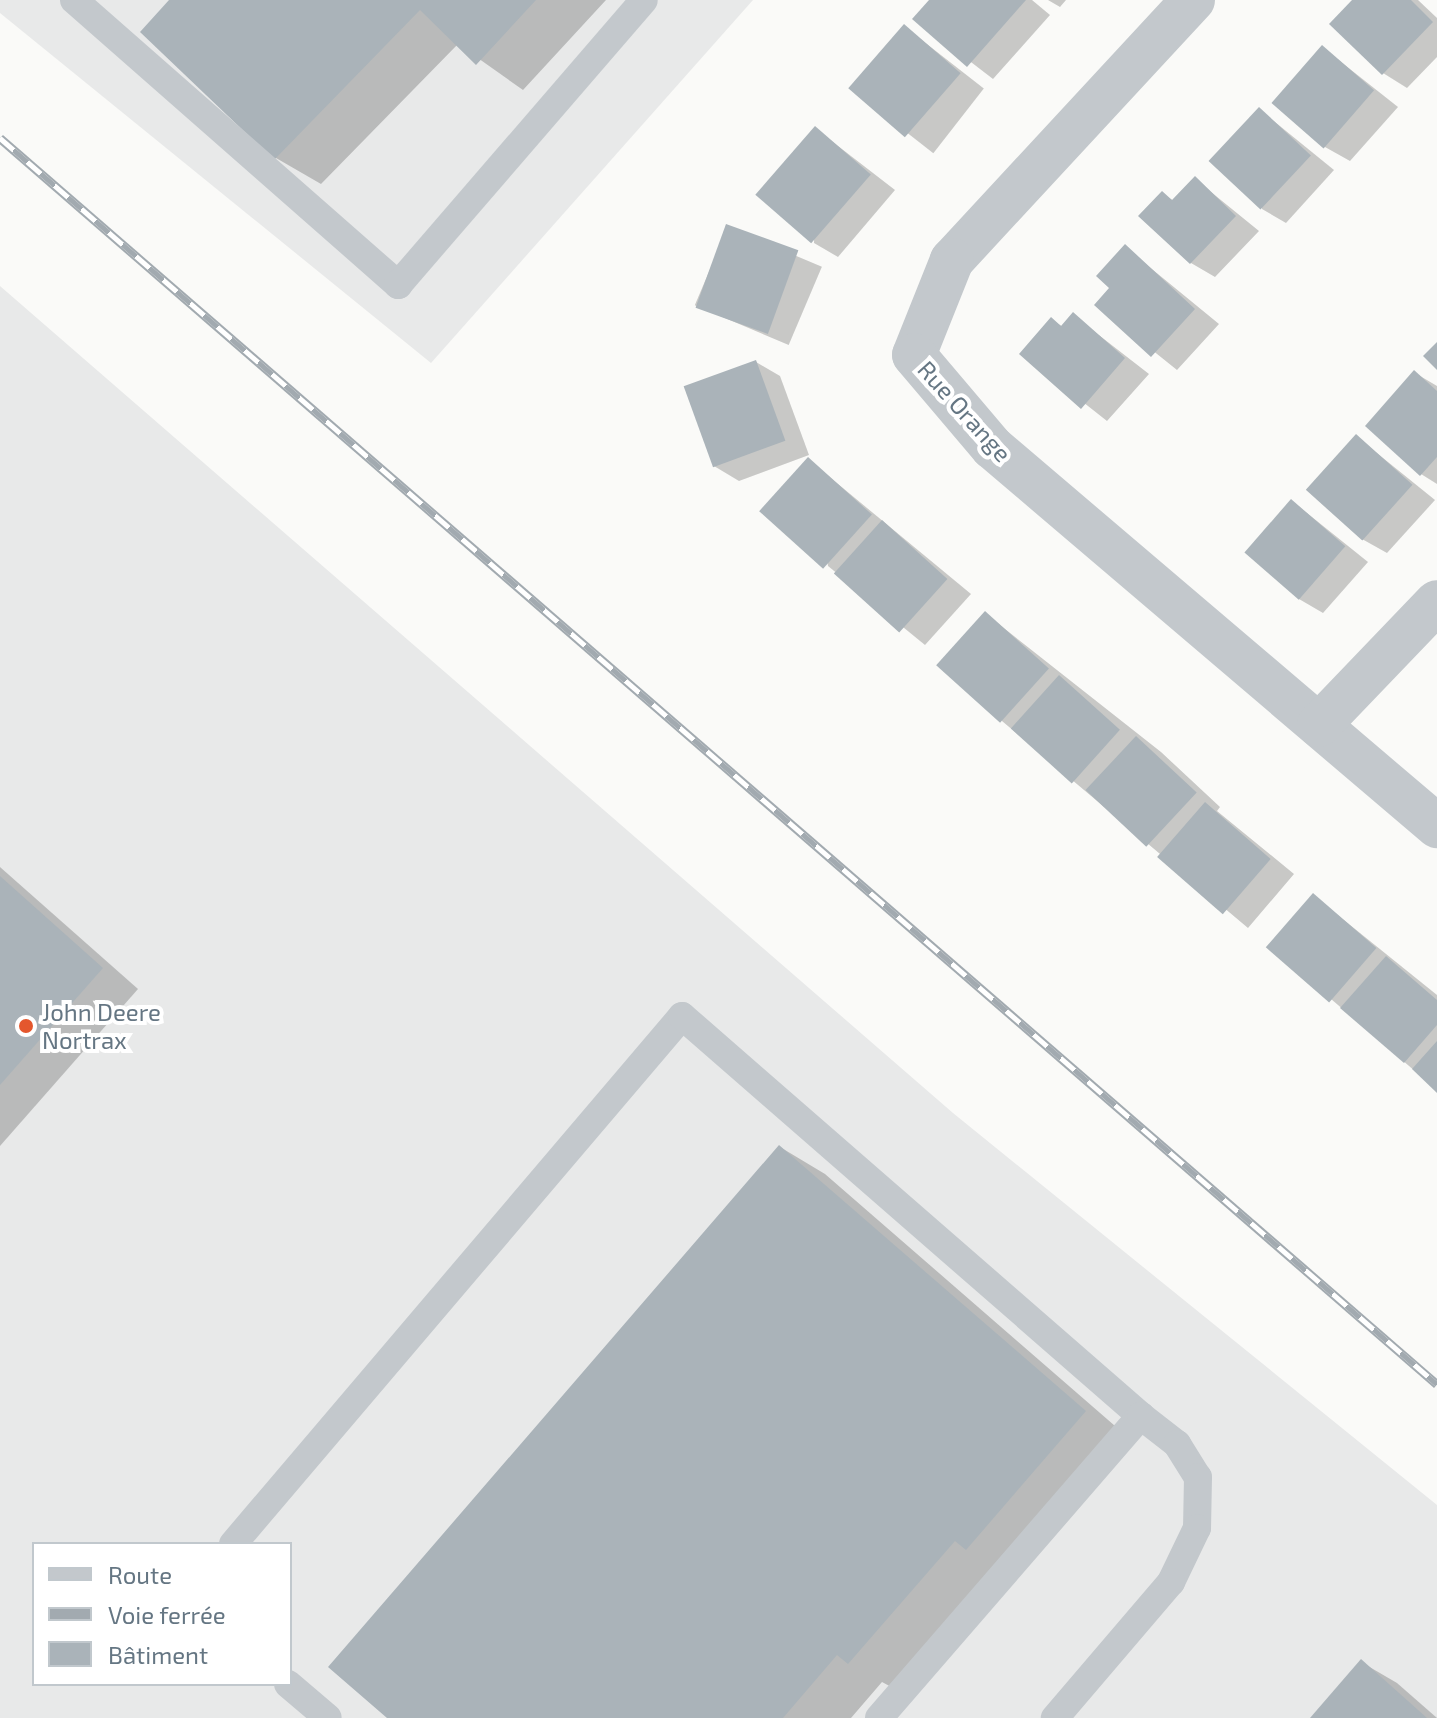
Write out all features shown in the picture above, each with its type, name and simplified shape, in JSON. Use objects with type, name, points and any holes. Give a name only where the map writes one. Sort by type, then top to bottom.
[{"type":"street","name":"Rue Orange","points":[[1193,0],[952,260],[914,355],[992,447],[1437,826]]},
{"type":"street","points":[[1319,725],[1437,602]]},
{"type":"lane","points":[[74,0],[398,285],[644,0]]},
{"type":"lane","points":[[235,1542],[682,1016],[1177,1444],[1198,1477],[1197,1528],[1171,1582],[1055,1718]]},
{"type":"lane","points":[[879,1718],[1141,1416]]},
{"type":"lane","points":[[290,1686],[328,1718]]},
{"type":"shaded area","points":[[0,0],[753,0],[431,363],[0,13]]},
{"type":"shaded area","points":[[0,286],[953,1113],[1437,1505],[1437,1718],[0,1718]]},
{"type":"building","points":[[169,0],[536,0],[476,65],[420,10],[274,160],[140,32]]},
{"type":"building","points":[[929,0],[1026,0],[967,67],[912,19]]},
{"type":"building","points":[[1352,0],[1411,0],[1433,22],[1382,75],[1329,24]]},
{"type":"building","points":[[904,24],[961,73],[905,137],[848,88]]},
{"type":"building","points":[[1322,45],[1374,90],[1324,148],[1271,103]]},
{"type":"building","points":[[1259,107],[1311,155],[1260,210],[1209,161]]},
{"type":"building","points":[[815,126],[871,175],[811,243],[755,195]]},
{"type":"building","points":[[1195,176],[1236,216],[1190,264],[1138,216],[1162,191],[1172,200]]},
{"type":"building","points":[[726,224],[798,250],[768,334],[696,308]]},
{"type":"building","points":[[1125,244],[1195,309],[1151,357],[1094,305],[1109,288],[1096,276]]},
{"type":"building","points":[[1073,312],[1125,358],[1081,409],[1019,354],[1051,317],[1061,326]]},
{"type":"building","points":[[1437,342],[1437,370],[1423,356]]},
{"type":"building","points":[[756,360],[785,441],[713,467],[684,386]]},
{"type":"building","points":[[1414,370],[1437,391],[1437,457],[1420,476],[1365,426]]},
{"type":"building","points":[[1356,434],[1412,485],[1362,541],[1306,490]]},
{"type":"building","points":[[808,457],[872,515],[823,569],[759,511]]},
{"type":"building","points":[[1291,499],[1345,546],[1299,600],[1244,553]]},
{"type":"building","points":[[882,520],[947,579],[899,632],[834,574]]},
{"type":"building","points":[[985,611],[1049,669],[1000,723],[936,665]]},
{"type":"building","points":[[1059,675],[1120,730],[1072,783],[1011,729]]},
{"type":"building","points":[[1136,736],[1197,793],[1146,847],[1086,790]]},
{"type":"building","points":[[1205,802],[1271,859],[1223,914],[1157,857]]},
{"type":"building","name":"John Deere Nortrax","points":[[0,876],[103,968],[0,1085]]},
{"type":"building","points":[[1313,893],[1376,948],[1329,1002],[1266,947]]},
{"type":"building","points":[[1386,956],[1437,1000],[1437,1025],[1404,1063],[1340,1008]]},
{"type":"building","points":[[1437,1041],[1437,1093],[1412,1069]]},
{"type":"building","points":[[779,1145],[1086,1411],[966,1550],[955,1541],[848,1664],[837,1655],[783,1718],[387,1718],[328,1667]]},
{"type":"building","points":[[1361,1659],[1427,1718],[1310,1718]]},
{"type":"railway","points":[[0,138],[1437,1384]]},
{"type":"place","name":"John Deere Nortrax","points":[[26,1026]]}]
